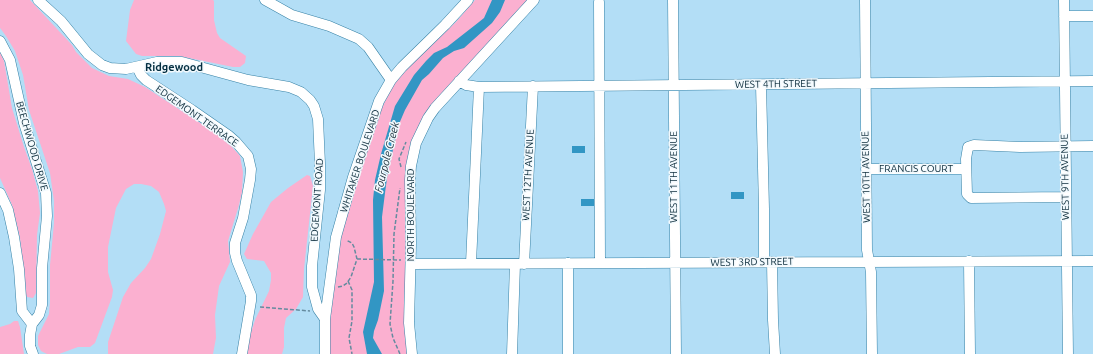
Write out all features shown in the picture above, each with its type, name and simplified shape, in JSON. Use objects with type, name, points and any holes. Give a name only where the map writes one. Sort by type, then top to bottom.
[{"type":"street","name":"EDGEMONT ROAD","points":[[38,0],[61,21],[88,54],[95,60],[110,68],[126,69],[138,68],[157,62],[182,62],[248,80],[288,87],[301,92],[310,100],[314,106],[318,119],[320,164],[320,190],[312,266],[312,287],[318,309],[325,320]]},
{"type":"street","points":[[265,0],[292,15],[329,26],[359,39],[368,46],[392,80]]},
{"type":"street","name":"WHITAKER BOULEVARD","points":[[325,354],[325,320],[336,237],[381,97],[402,67],[468,0]]},
{"type":"street","name":"NORTH BOULEVARD","points":[[412,354],[409,323],[408,262],[410,180],[414,148],[422,129],[435,108],[534,0]]},
{"type":"street","name":"WEST 11TH AVENUE","points":[[673,0],[676,354]]},
{"type":"street","name":"WEST 10TH AVENUE","points":[[865,0],[867,250],[871,272],[872,354]]},
{"type":"street","name":"WEST 9TH AVENUE","points":[[1064,0],[1068,354]]},
{"type":"street","points":[[599,2],[600,263]]},
{"type":"street","points":[[1064,16],[1093,16]]},
{"type":"street","name":"BEECHWOOD DRIVE","points":[[0,40],[10,60],[24,123],[46,193],[47,216],[42,268],[42,305],[39,315],[32,324]]},
{"type":"street","name":"EDGEMONT TERRACE","points":[[138,68],[141,75],[146,80],[232,138],[248,156],[251,169],[250,180],[243,218],[235,243],[236,261],[251,295],[242,354]]},
{"type":"street","name":"WEST 4TH STREET","points":[[459,81],[466,85],[479,87],[1093,81]]},
{"type":"street","points":[[761,85],[764,208],[775,354]]},
{"type":"street","name":"WEST 12TH AVENUE","points":[[512,354],[533,86]]},
{"type":"street","points":[[470,263],[479,87]]},
{"type":"street","points":[[1066,197],[971,198],[966,194],[966,150],[970,146],[1093,146]]},
{"type":"street","name":"FRANCIS COURT","points":[[866,169],[966,169]]},
{"type":"street","points":[[0,193],[8,210],[14,237],[20,275],[22,311],[32,324],[30,346],[33,354]]},
{"type":"street","points":[[969,261],[970,354]]},
{"type":"street","name":"WEST 3RD STREET","points":[[408,262],[520,264],[1093,261]]},
{"type":"street","points":[[568,263],[568,354]]},
{"type":"path","points":[[402,172],[399,159],[409,136]]},
{"type":"path","points":[[400,186],[394,234],[390,324],[393,338],[400,354]]},
{"type":"path","points":[[334,287],[343,286],[348,281],[357,259],[354,247],[349,241],[345,240]]},
{"type":"path","points":[[357,259],[408,262]]},
{"type":"path","points":[[348,281],[352,290],[352,321],[349,338],[352,354]]},
{"type":"path","points":[[253,307],[312,311]]},
{"type":"shaded area","points":[[0,0],[30,0],[92,68],[109,76],[128,79],[145,87],[214,132],[240,156],[243,172],[242,192],[228,241],[230,262],[219,286],[215,315],[216,338],[213,354],[108,354],[108,342],[123,297],[131,283],[151,259],[166,211],[159,192],[151,186],[141,184],[134,184],[126,189],[116,208],[108,247],[108,272],[113,290],[112,297],[95,343],[90,347],[78,347],[59,354],[47,354],[41,351],[38,345],[38,336],[49,314],[54,201],[50,173],[29,110],[23,75],[15,51],[0,28]]},
{"type":"shaded area","points":[[134,0],[213,0],[214,20],[217,33],[220,38],[246,56],[245,63],[240,67],[233,67],[179,56],[142,56],[136,54],[126,41],[130,10]]},
{"type":"shaded area","points":[[475,0],[528,0],[440,95],[423,117],[412,141],[406,166],[405,179],[406,260],[404,322],[407,354],[330,354],[330,320],[340,238],[379,114],[391,89],[398,79],[456,22]]},
{"type":"shaded area","points":[[0,52],[4,61],[12,108],[38,191],[40,213],[37,235],[36,293],[33,298],[27,297],[26,294],[20,238],[12,205],[0,178]]},
{"type":"shaded area","points":[[307,175],[310,176],[313,186],[304,269],[303,297],[296,309],[286,318],[284,328],[284,347],[282,354],[246,354],[255,320],[269,291],[271,273],[264,261],[247,259],[244,254],[253,234],[271,202]]},
{"type":"shaded area","points":[[14,321],[18,321],[20,327],[24,354],[0,354],[0,327]]},
{"type":"water","name":"Fourpole Creek","points":[[492,0],[505,0],[500,12],[492,23],[464,48],[454,51],[443,58],[422,80],[399,124],[388,171],[382,217],[384,291],[373,338],[382,354],[367,354],[363,332],[374,282],[373,200],[375,180],[395,106],[414,75],[426,61],[434,53],[447,47],[484,18]]},
{"type":"water","points":[[572,146],[585,146],[585,153],[572,153]]},
{"type":"water","points":[[731,192],[744,192],[744,199],[731,199]]},
{"type":"water","points":[[581,199],[594,199],[594,206],[581,206]]},
{"type":"district","name":"Ridgewood","points":[[174,67]]}]
